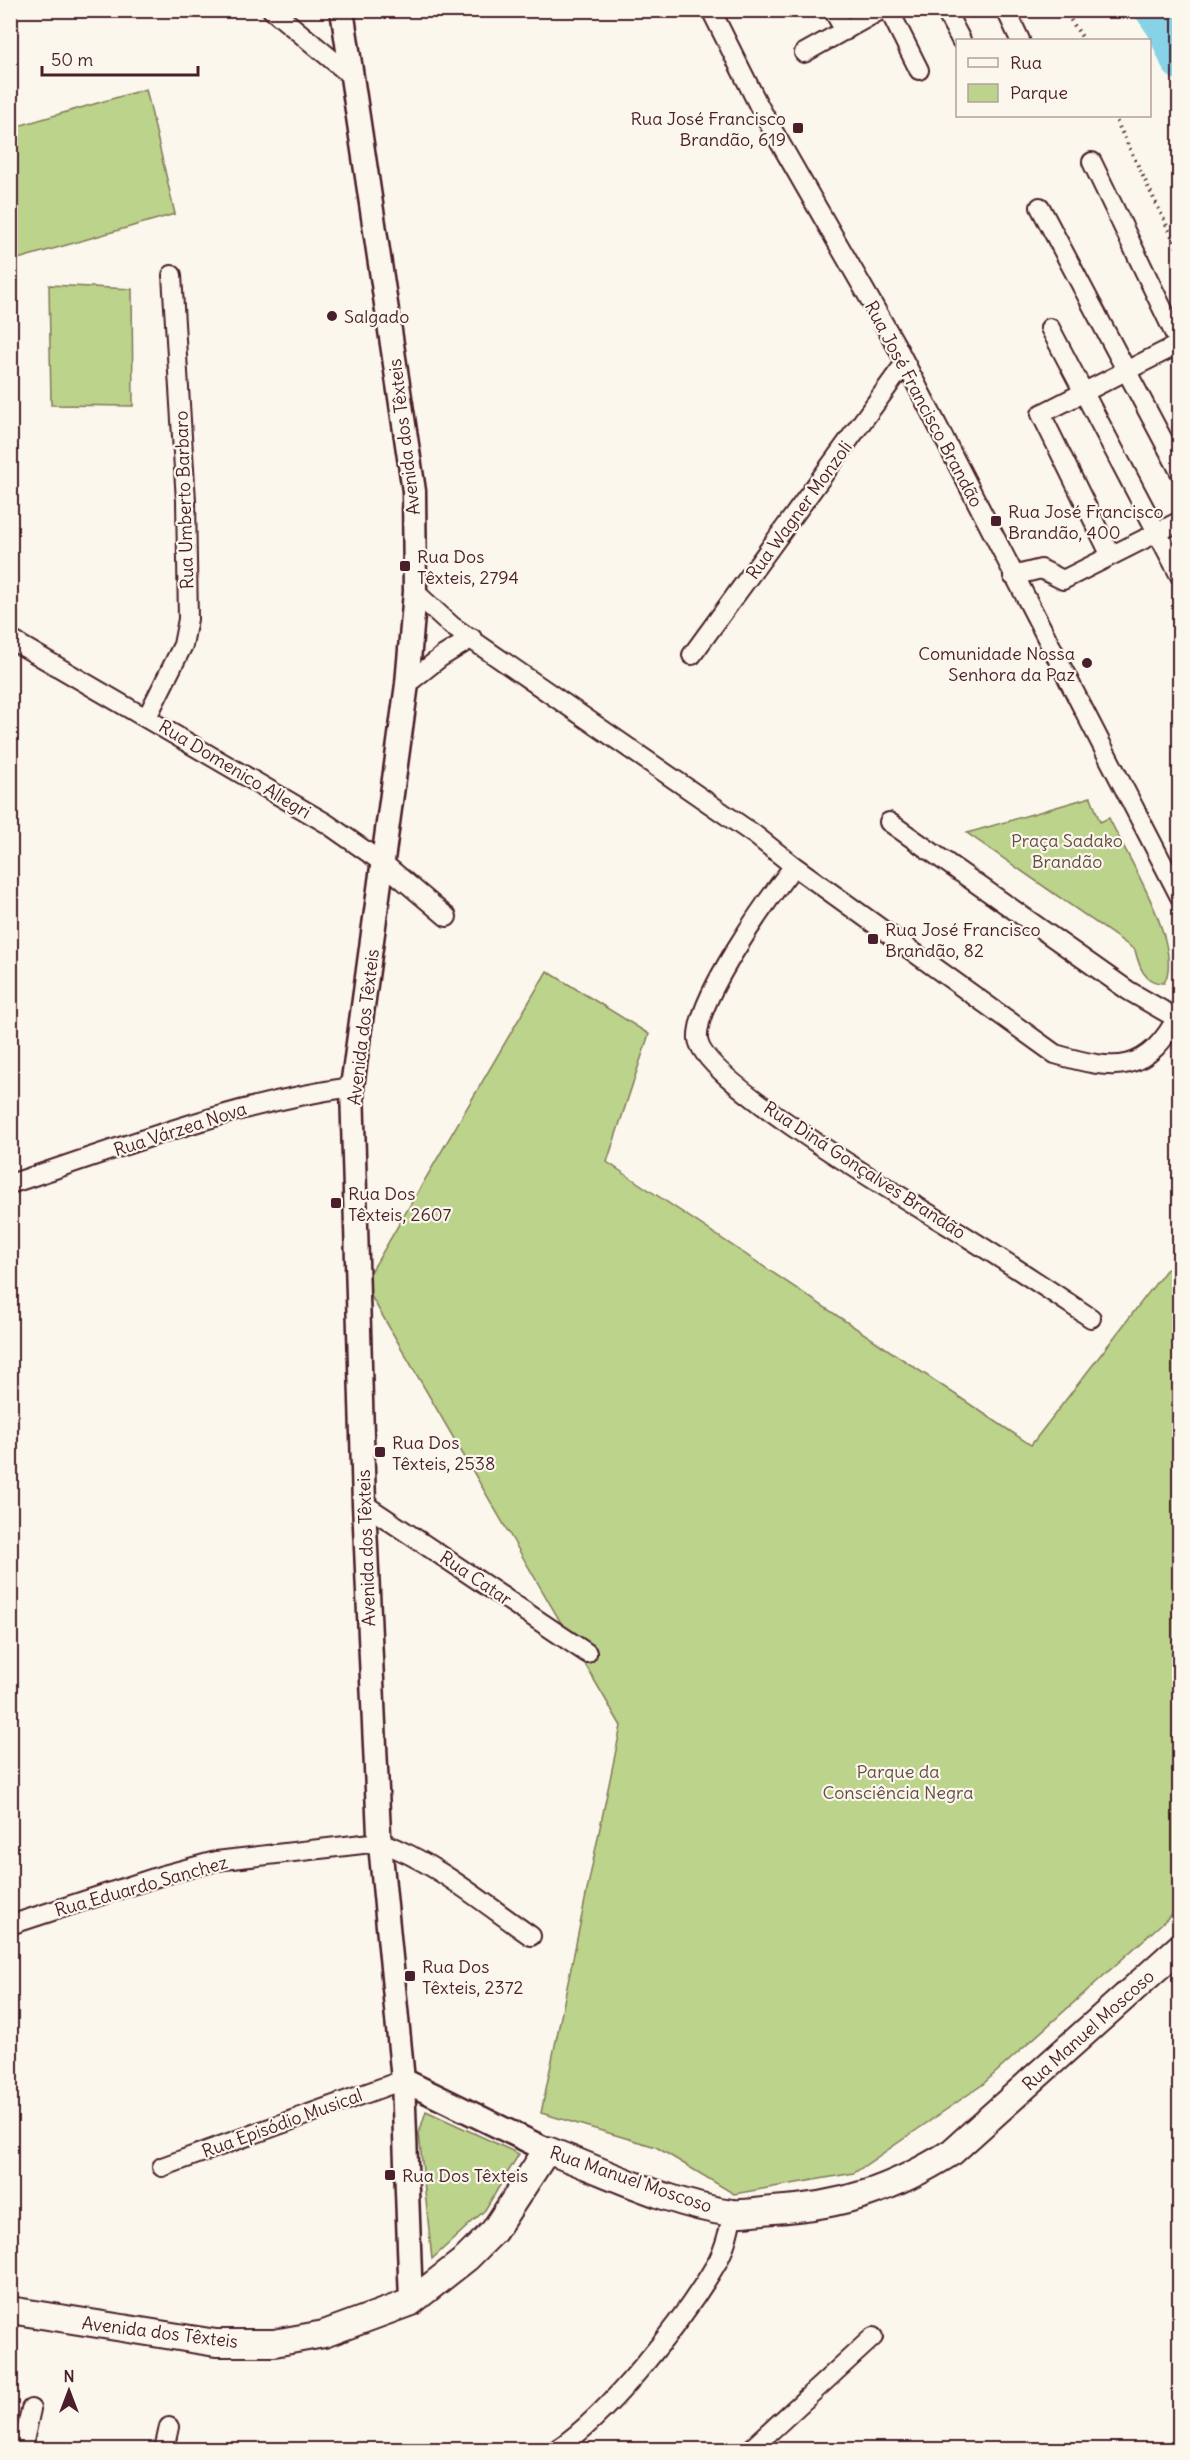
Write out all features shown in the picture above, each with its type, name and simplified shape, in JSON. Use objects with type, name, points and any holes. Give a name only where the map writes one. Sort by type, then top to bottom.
[{"type":"main road","name":"Rua Manuel Moscoso","points":[[547,2150],[676,2199],[733,2213],[807,2208],[840,2202],[912,2177],[952,2152],[1179,1947]]},
{"type":"main road","name":"Avenida dos Têxteis","points":[[10,2310],[216,2343],[274,2343],[324,2334],[411,2302],[466,2258],[494,2231],[547,2150]]},
{"type":"street","points":[[272,10],[353,77]]},
{"type":"street","name":"Avenida dos Têxteis","points":[[342,10],[414,490],[415,592],[407,684],[352,1087],[364,1504],[380,1842],[403,2080],[411,2302]]},
{"type":"street","name":"Rua José Francisco Brandão","points":[[711,10],[760,108],[905,363],[1179,897]]},
{"type":"street","points":[[833,10],[845,31]]},
{"type":"street","points":[[804,53],[881,10]]},
{"type":"street","points":[[889,10],[919,70]]},
{"type":"street","points":[[945,10],[960,39]]},
{"type":"street","points":[[1006,10],[1020,39]]},
{"type":"street","points":[[1092,162],[1179,345],[1041,414],[1111,556]]},
{"type":"street","points":[[1040,207],[1179,472]]},
{"type":"street","name":"Rua Umberto Barbaro","points":[[147,717],[183,645],[188,619],[186,501],[172,275]]},
{"type":"street","points":[[1050,328],[1179,576]]},
{"type":"street","name":"Rua Wagner Monzoli","points":[[692,655],[905,363]]},
{"type":"street","points":[[1013,576],[1041,569],[1063,580],[1179,521]]},
{"type":"street","points":[[415,592],[439,616],[755,835],[794,866],[1055,1054],[1094,1066],[1118,1066],[1144,1059],[1158,1045],[1178,1015],[1129,991],[889,822]]},
{"type":"street","points":[[407,684],[441,657],[472,638]]},
{"type":"street","name":"Rua Domenico Allegri","points":[[10,639],[326,823],[383,863],[447,917]]},
{"type":"street","name":"Rua Diná Gonçalves Brandão","points":[[794,866],[770,895],[724,968],[701,1019],[698,1040],[710,1062],[796,1128],[1091,1318]]},
{"type":"street","name":"Rua Várzea Nova","points":[[10,1184],[246,1106],[308,1093],[352,1087]]},
{"type":"street","name":"Rua Catar","points":[[364,1504],[587,1653]]},
{"type":"street","points":[[380,1842],[405,1851],[429,1865],[531,1936]]},
{"type":"street","name":"Rua Eduardo Sanchez","points":[[10,1925],[160,1876],[216,1861],[380,1842]]},
{"type":"street","name":"Rua Manuel Moscoso","points":[[403,2080],[547,2150]]},
{"type":"street","name":"Rua Episódio Musical","points":[[162,2167],[403,2080]]},
{"type":"street","points":[[556,2450],[606,2406],[665,2338],[718,2261],[726,2242],[733,2213]]},
{"type":"street","points":[[755,2448],[873,2337]]},
{"type":"street","points":[[22,2450],[31,2409]]},
{"type":"street","points":[[164,2450],[169,2427]]},
{"type":"path","points":[[1064,10],[1083,39]]},
{"type":"path","points":[[1114,117],[1179,253]]},
{"type":"green space","points":[[146,89],[175,214],[11,261],[11,128]]},
{"type":"green space","points":[[49,285],[132,289],[133,406],[51,405]]},
{"type":"green space","name":"Praça Sadako Brandão","points":[[1091,797],[1100,822],[1109,818],[1151,900],[1167,947],[1168,967],[1164,983],[1157,983],[1147,977],[1141,968],[1135,950],[967,833]]},
{"type":"green space","name":"Parque da Consciência Negra","points":[[547,971],[649,1034],[607,1162],[1031,1445],[1166,1270],[1179,1264],[1179,1908],[982,2085],[854,2173],[734,2194],[656,2147],[541,2113],[621,1726],[364,1284]]},
{"type":"green space","points":[[426,2111],[519,2154],[485,2210],[432,2259],[419,2133]]},
{"type":"waterway","points":[[1154,10],[1165,26],[1180,61]]},
{"type":"place","name":"Rua José Francisco Brandão, 619","points":[[798,128]]},
{"type":"place","name":"Salgado","points":[[332,316]]},
{"type":"place","name":"Rua José Francisco Brandão, 400","points":[[996,521]]},
{"type":"place","name":"Rua Dos Têxteis, 2794","points":[[405,566]]},
{"type":"place","name":"Comunidade Nossa Senhora da Paz","points":[[1087,663]]},
{"type":"place","name":"Rua José Francisco Brandão, 82","points":[[873,939]]},
{"type":"place","name":"Rua Dos Têxteis, 2607","points":[[336,1203]]},
{"type":"place","name":"Rua Dos Têxteis, 2538","points":[[380,1452]]},
{"type":"place","name":"Rua Dos Têxteis, 2372","points":[[410,1976]]},
{"type":"place","name":"Rua Dos Têxteis","points":[[390,2175]]}]
